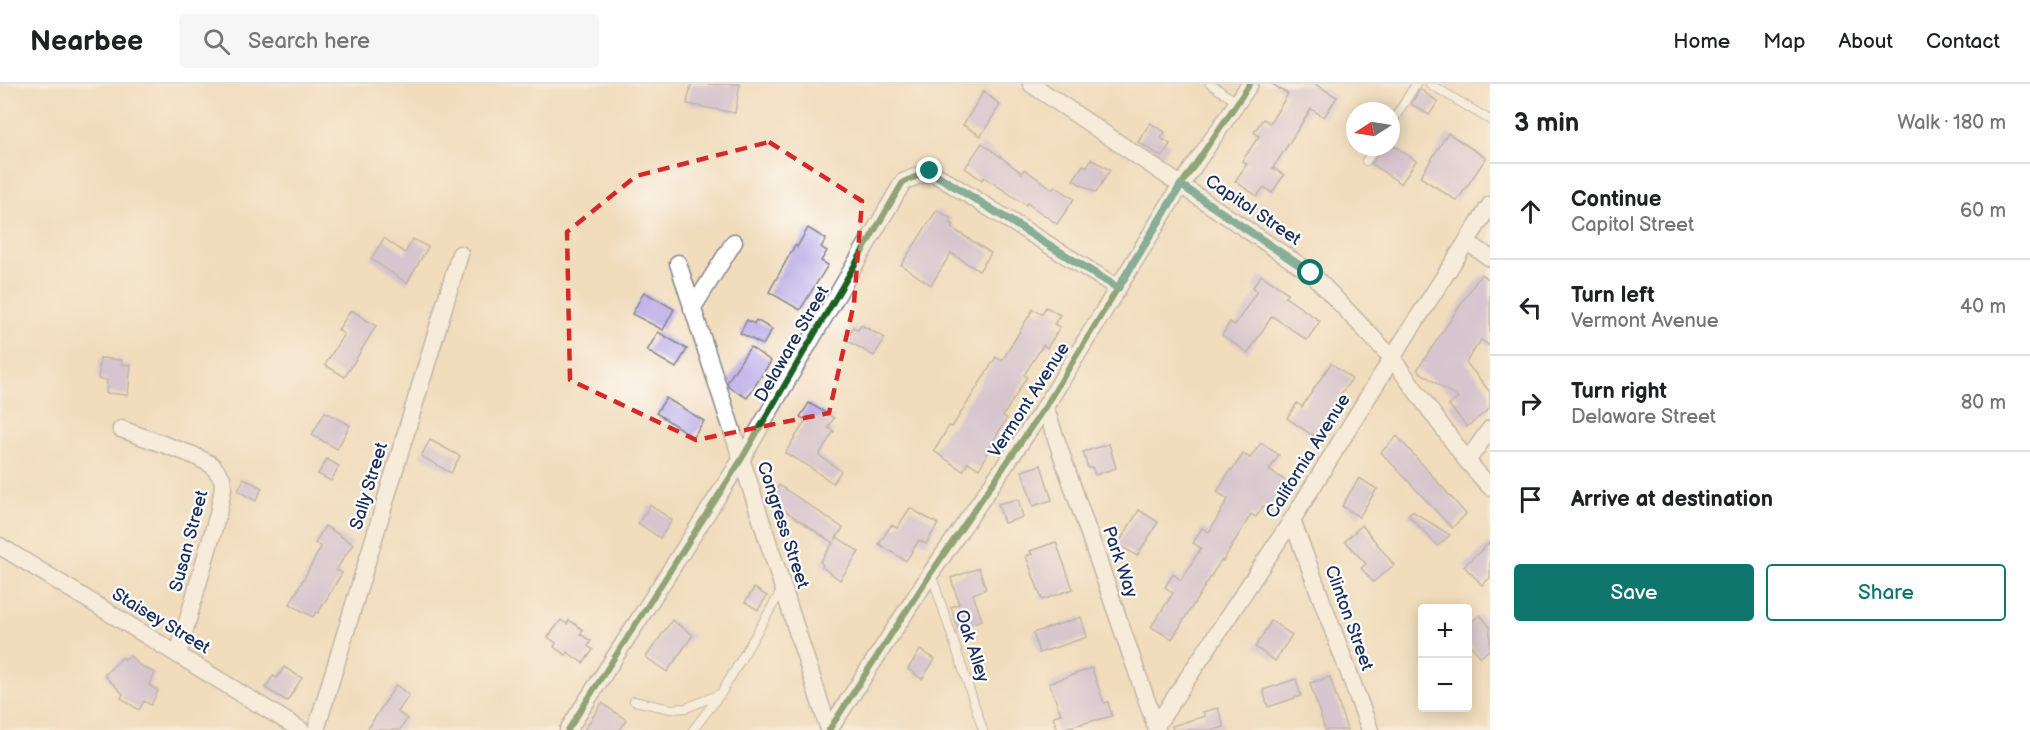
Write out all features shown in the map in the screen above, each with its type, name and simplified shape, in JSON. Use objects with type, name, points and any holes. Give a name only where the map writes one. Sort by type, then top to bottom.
[{"type":"street","name":"Capitol Street","points":[[1031,84],[1311,273],[1392,358],[1467,461],[1490,487]]},
{"type":"street","name":"Vermont Avenue","points":[[829,730],[931,573],[1045,407],[1181,185],[1250,84]]},
{"type":"street","name":"Delaware Street","points":[[568,730],[741,460],[903,182],[930,171],[1118,288]]},
{"type":"street","name":"California Avenue","points":[[1156,728],[1292,519],[1490,205]]},
{"type":"street","points":[[692,309],[734,242]]},
{"type":"street","points":[[1467,242],[1490,258]]},
{"type":"street","name":"Sally Street","points":[[316,730],[460,254]]},
{"type":"street","name":"Congress Street","points":[[678,263],[829,730]]},
{"type":"street","name":"Park Way","points":[[1045,407],[1156,728]]},
{"type":"street","name":"Susan Street","points":[[121,429],[193,455],[212,465],[222,478],[223,488],[218,514],[178,654]]},
{"type":"street","points":[[1467,461],[1490,429]]},
{"type":"street","name":"Clinton Street","points":[[1292,519],[1370,730]]},
{"type":"street","name":"Staisey Street","points":[[0,546],[302,730]]},
{"type":"lane","points":[[1210,84],[1238,102]]},
{"type":"lane","points":[[1400,110],[1416,84]]},
{"type":"lane","points":[[1430,84],[1490,120]]},
{"type":"lane","points":[[1366,161],[1370,156]]},
{"type":"lane","name":"Oak Alley","points":[[931,573],[983,730]]},
{"type":"lane","points":[[693,730],[720,694],[783,588]]},
{"type":"lane","points":[[634,701],[679,709],[720,694]]},
{"type":"highlighted area","points":[[769,142],[862,201],[854,303],[829,413],[696,440],[570,380],[567,232],[636,176]]},
{"type":"building","points":[[691,84],[740,84],[735,113],[687,104]]},
{"type":"building","points":[[1272,84],[1315,84],[1337,97],[1324,117],[1311,109],[1273,168],[1284,175],[1272,193],[1264,187],[1257,196],[1235,181],[1247,164],[1242,161],[1259,136],[1254,132],[1263,119],[1270,123],[1288,94]]},
{"type":"building","points":[[1420,89],[1438,102],[1429,115],[1411,104]]},
{"type":"building","points":[[984,91],[1000,105],[981,136],[963,125]]},
{"type":"building","points":[[1150,123],[1165,132],[1161,138],[1170,144],[1162,157],[1138,142]]},
{"type":"building","points":[[1448,133],[1486,158],[1457,201],[1420,177]]},
{"type":"building","points":[[982,143],[1022,173],[1024,169],[1053,189],[1055,186],[1074,199],[1057,224],[1027,203],[1026,205],[984,177],[982,180],[965,168]]},
{"type":"building","points":[[1400,150],[1416,161],[1401,184],[1372,164],[1377,156],[1400,156]]},
{"type":"building","points":[[1091,159],[1110,170],[1096,193],[1073,180],[1083,165],[1087,167]]},
{"type":"building","points":[[937,210],[952,219],[950,223],[954,225],[952,228],[991,253],[979,271],[951,253],[931,285],[901,265]]},
{"type":"building","points":[[808,228],[826,239],[821,247],[827,251],[821,261],[828,265],[800,310],[769,292],[795,245],[797,247]]},
{"type":"building","points":[[384,238],[405,253],[413,239],[428,247],[407,283],[371,259]]},
{"type":"building","points":[[1481,274],[1490,280],[1490,346],[1481,340],[1466,362],[1490,392],[1490,408],[1467,427],[1449,405],[1458,398],[1417,370]]},
{"type":"building","points":[[1261,275],[1288,293],[1285,297],[1320,321],[1307,340],[1272,316],[1248,353],[1222,335],[1230,322],[1235,325],[1257,291],[1253,287]]},
{"type":"building","points":[[644,292],[674,309],[663,330],[632,314]]},
{"type":"building","points":[[1046,307],[1060,315],[1054,324],[1060,327],[1047,348],[1043,345],[1024,375],[1027,377],[1003,416],[1007,418],[979,469],[968,462],[963,471],[934,451],[949,426],[952,427],[996,357],[1002,361],[1033,309],[1042,314]]},
{"type":"building","points":[[351,310],[376,326],[345,377],[325,365],[344,334],[338,330]]},
{"type":"building","points":[[747,320],[754,324],[756,320],[772,329],[763,345],[740,333]]},
{"type":"building","points":[[861,325],[885,338],[874,356],[846,340],[853,327],[858,330]]},
{"type":"building","points":[[658,332],[687,349],[676,368],[647,351]]},
{"type":"building","points":[[750,347],[771,361],[747,398],[729,387],[727,382]]},
{"type":"building","points":[[100,358],[122,360],[121,364],[131,365],[128,395],[106,393],[107,380],[98,379]]},
{"type":"building","points":[[1331,363],[1352,379],[1333,404],[1338,407],[1329,421],[1318,436],[1314,434],[1313,436],[1287,418],[1297,403],[1302,407]]},
{"type":"building","points":[[666,398],[704,421],[693,437],[656,413]]},
{"type":"building","points":[[809,403],[834,418],[828,428],[834,431],[819,455],[841,471],[833,483],[785,453],[806,420],[800,417]]},
{"type":"building","points":[[325,412],[350,425],[337,449],[312,435]]},
{"type":"building","points":[[1397,436],[1466,514],[1452,528],[1381,452]]},
{"type":"building","points":[[430,440],[460,456],[451,473],[421,456]]},
{"type":"building","points":[[1261,443],[1279,455],[1269,470],[1289,483],[1270,511],[1263,506],[1256,517],[1251,514],[1172,639],[1151,627],[1173,593],[1165,587],[1173,574],[1181,580],[1201,548],[1193,543],[1202,528],[1209,532],[1228,499],[1217,492],[1231,469],[1243,454],[1250,458]]},
{"type":"building","points":[[1109,444],[1116,468],[1095,475],[1092,467],[1088,468],[1083,452]]},
{"type":"building","points":[[327,459],[339,466],[331,481],[318,474]]},
{"type":"building","points":[[1041,465],[1052,500],[1033,506],[1022,471]]},
{"type":"building","points":[[244,478],[262,488],[256,501],[238,491]]},
{"type":"building","points":[[1359,478],[1377,489],[1359,517],[1342,506]]},
{"type":"building","points":[[779,485],[843,528],[837,537],[859,552],[840,580],[822,567],[820,562],[833,543],[769,500]]},
{"type":"building","points":[[1018,499],[1023,517],[1004,523],[998,504]]},
{"type":"building","points":[[650,505],[672,520],[660,538],[638,523]]},
{"type":"building","points":[[910,508],[938,524],[926,544],[919,540],[906,561],[879,544],[891,525],[897,528]]},
{"type":"building","points":[[1139,510],[1158,522],[1137,556],[1118,544]]},
{"type":"building","points":[[1412,511],[1450,535],[1438,546],[1408,515]]},
{"type":"building","points":[[1362,525],[1394,565],[1373,582],[1361,568],[1366,564],[1345,541]]},
{"type":"building","points":[[325,526],[353,544],[336,570],[342,573],[318,613],[316,612],[313,617],[290,604],[321,547],[315,543]]},
{"type":"building","points":[[1056,542],[1073,589],[1042,600],[1026,556],[1032,554],[1030,551]]},
{"type":"building","points":[[1490,542],[1490,578],[1482,585],[1464,566]]},
{"type":"building","points":[[979,568],[986,589],[973,594],[982,620],[958,628],[951,607],[959,604],[951,578]]},
{"type":"building","points":[[754,588],[767,596],[758,610],[745,602]]},
{"type":"building","points":[[1480,615],[1490,627],[1490,649],[1481,657],[1472,647],[1472,621]]},
{"type":"building","points":[[1081,617],[1087,637],[1039,653],[1033,633]]},
{"type":"building","points":[[561,620],[567,624],[569,620],[583,630],[580,634],[591,641],[588,646],[593,650],[583,663],[567,652],[566,655],[554,647],[556,643],[548,637]]},
{"type":"building","points":[[672,620],[693,635],[667,672],[646,657]]},
{"type":"building","points":[[1271,621],[1292,635],[1275,661],[1255,647]]},
{"type":"building","points":[[920,650],[935,659],[922,679],[908,669]]},
{"type":"building","points":[[130,656],[139,665],[155,673],[149,685],[158,691],[151,705],[144,701],[139,710],[121,698],[123,694],[104,675],[123,657],[125,659]]},
{"type":"building","points":[[284,667],[302,678],[287,701],[265,688],[273,676],[277,678]]},
{"type":"building","points":[[1092,668],[1104,703],[1108,702],[1112,716],[1057,730],[1053,716],[1061,714],[1049,683]]},
{"type":"building","points":[[1330,677],[1347,730],[1325,730],[1310,683]]},
{"type":"building","points":[[1296,679],[1301,696],[1268,707],[1263,690]]},
{"type":"building","points":[[396,685],[409,695],[398,712],[407,719],[400,730],[367,730]]},
{"type":"building","points":[[602,703],[626,720],[620,730],[584,730]]},
{"type":"building","points":[[1218,708],[1224,727],[1214,730],[1173,730],[1172,726],[1205,716],[1203,712]]},
{"type":"cycle path","points":[[829,730],[931,573],[1045,407],[1181,185],[1250,84]]},
{"type":"cycle path","points":[[568,730],[741,460],[903,182],[930,171],[1118,288]]},
{"type":"route","points":[[930,171],[1118,288],[1181,185],[1311,273]]}]
